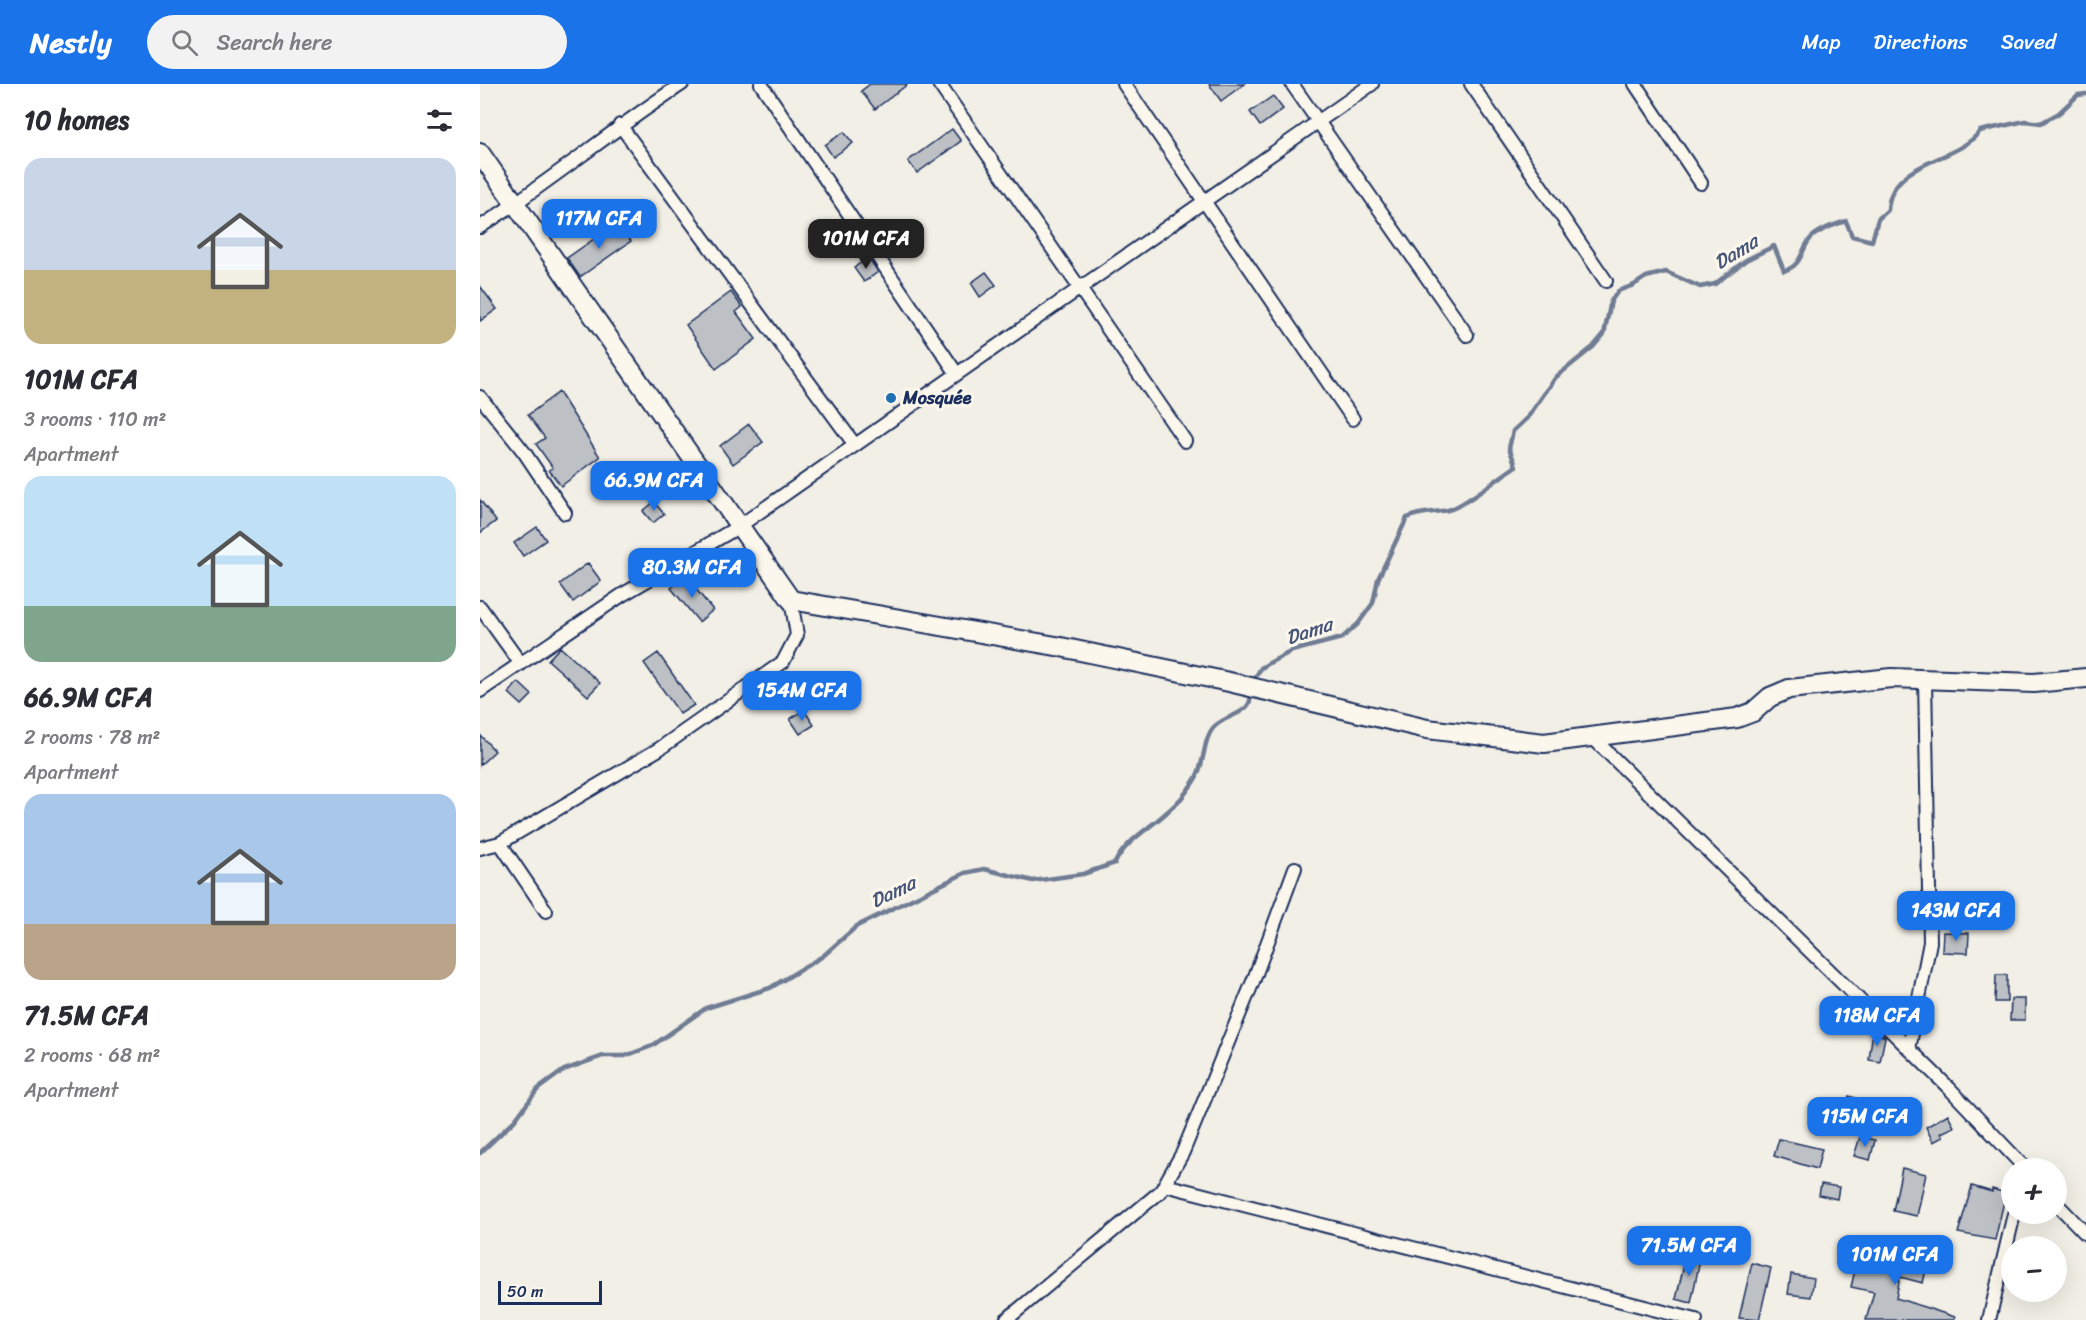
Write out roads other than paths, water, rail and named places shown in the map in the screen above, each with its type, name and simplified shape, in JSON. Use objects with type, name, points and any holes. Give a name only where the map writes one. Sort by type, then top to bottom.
[{"type":"street","points":[[480,227],[515,204],[620,125],[682,84]]},
{"type":"street","points":[[761,84],[957,374]]},
{"type":"street","points":[[939,84],[1078,289],[1185,441]]},
{"type":"street","points":[[1125,84],[1353,418]]},
{"type":"street","points":[[1292,84],[1467,335]]},
{"type":"street","points":[[480,691],[622,595],[738,527],[1372,84]]},
{"type":"street","points":[[1471,84],[1606,281]]},
{"type":"street","points":[[1635,84],[1701,183]]},
{"type":"street","points":[[620,125],[855,445]]},
{"type":"street","points":[[480,153],[790,600],[797,635],[783,662],[659,749],[500,843],[480,848]]},
{"type":"street","points":[[480,397],[524,452],[565,513]]},
{"type":"street","points":[[790,600],[1056,646],[1229,682],[1427,729],[1544,743],[1737,717],[1752,712],[1770,697],[1789,688],[1891,678],[2034,683],[2086,678]]},
{"type":"street","points":[[480,607],[521,664]]},
{"type":"street","points":[[1909,1049],[1930,942],[1925,679]]},
{"type":"street","points":[[1592,737],[1909,1049],[2015,1158]]},
{"type":"street","points":[[500,843],[546,911]]},
{"type":"street","points":[[1006,1320],[1131,1219],[1164,1185],[1183,1152],[1250,990],[1295,868]]},
{"type":"street","points":[[1164,1185],[1696,1320]]},
{"type":"street","points":[[2067,1214],[2086,1234]]},
{"type":"street","points":[[1989,1320],[2012,1224]]},
{"type":"waterway","name":"Dama","points":[[1252,683],[1261,668],[1271,662],[1292,651],[1342,638],[1358,624],[1373,603],[1378,579],[1407,518],[1417,514],[1455,508],[1516,466],[1509,448],[1513,431],[1528,417],[1556,377],[1593,347],[1604,334],[1611,301],[1618,291],[1646,277],[1666,272],[1700,287],[1715,284],[1746,260],[1774,246],[1784,271],[1795,265],[1811,238],[1846,221],[1852,236],[1872,241],[1878,219],[1888,210],[1892,194],[1900,181],[1912,171],[1970,142],[1980,131],[2025,121],[2041,123],[2059,113],[2078,95],[2086,94]]},
{"type":"waterway","name":"Dama","points":[[480,1153],[515,1120],[538,1089],[564,1070],[603,1056],[625,1056],[652,1046],[706,1008],[770,988],[823,956],[857,926],[965,873],[984,869],[1033,881],[1083,874],[1115,863],[1131,842],[1171,809],[1185,794],[1201,767],[1211,731],[1215,726],[1244,709],[1251,699],[1251,691]]},
{"type":"place","name":"Mosquée","points":[[891,398]]}]
